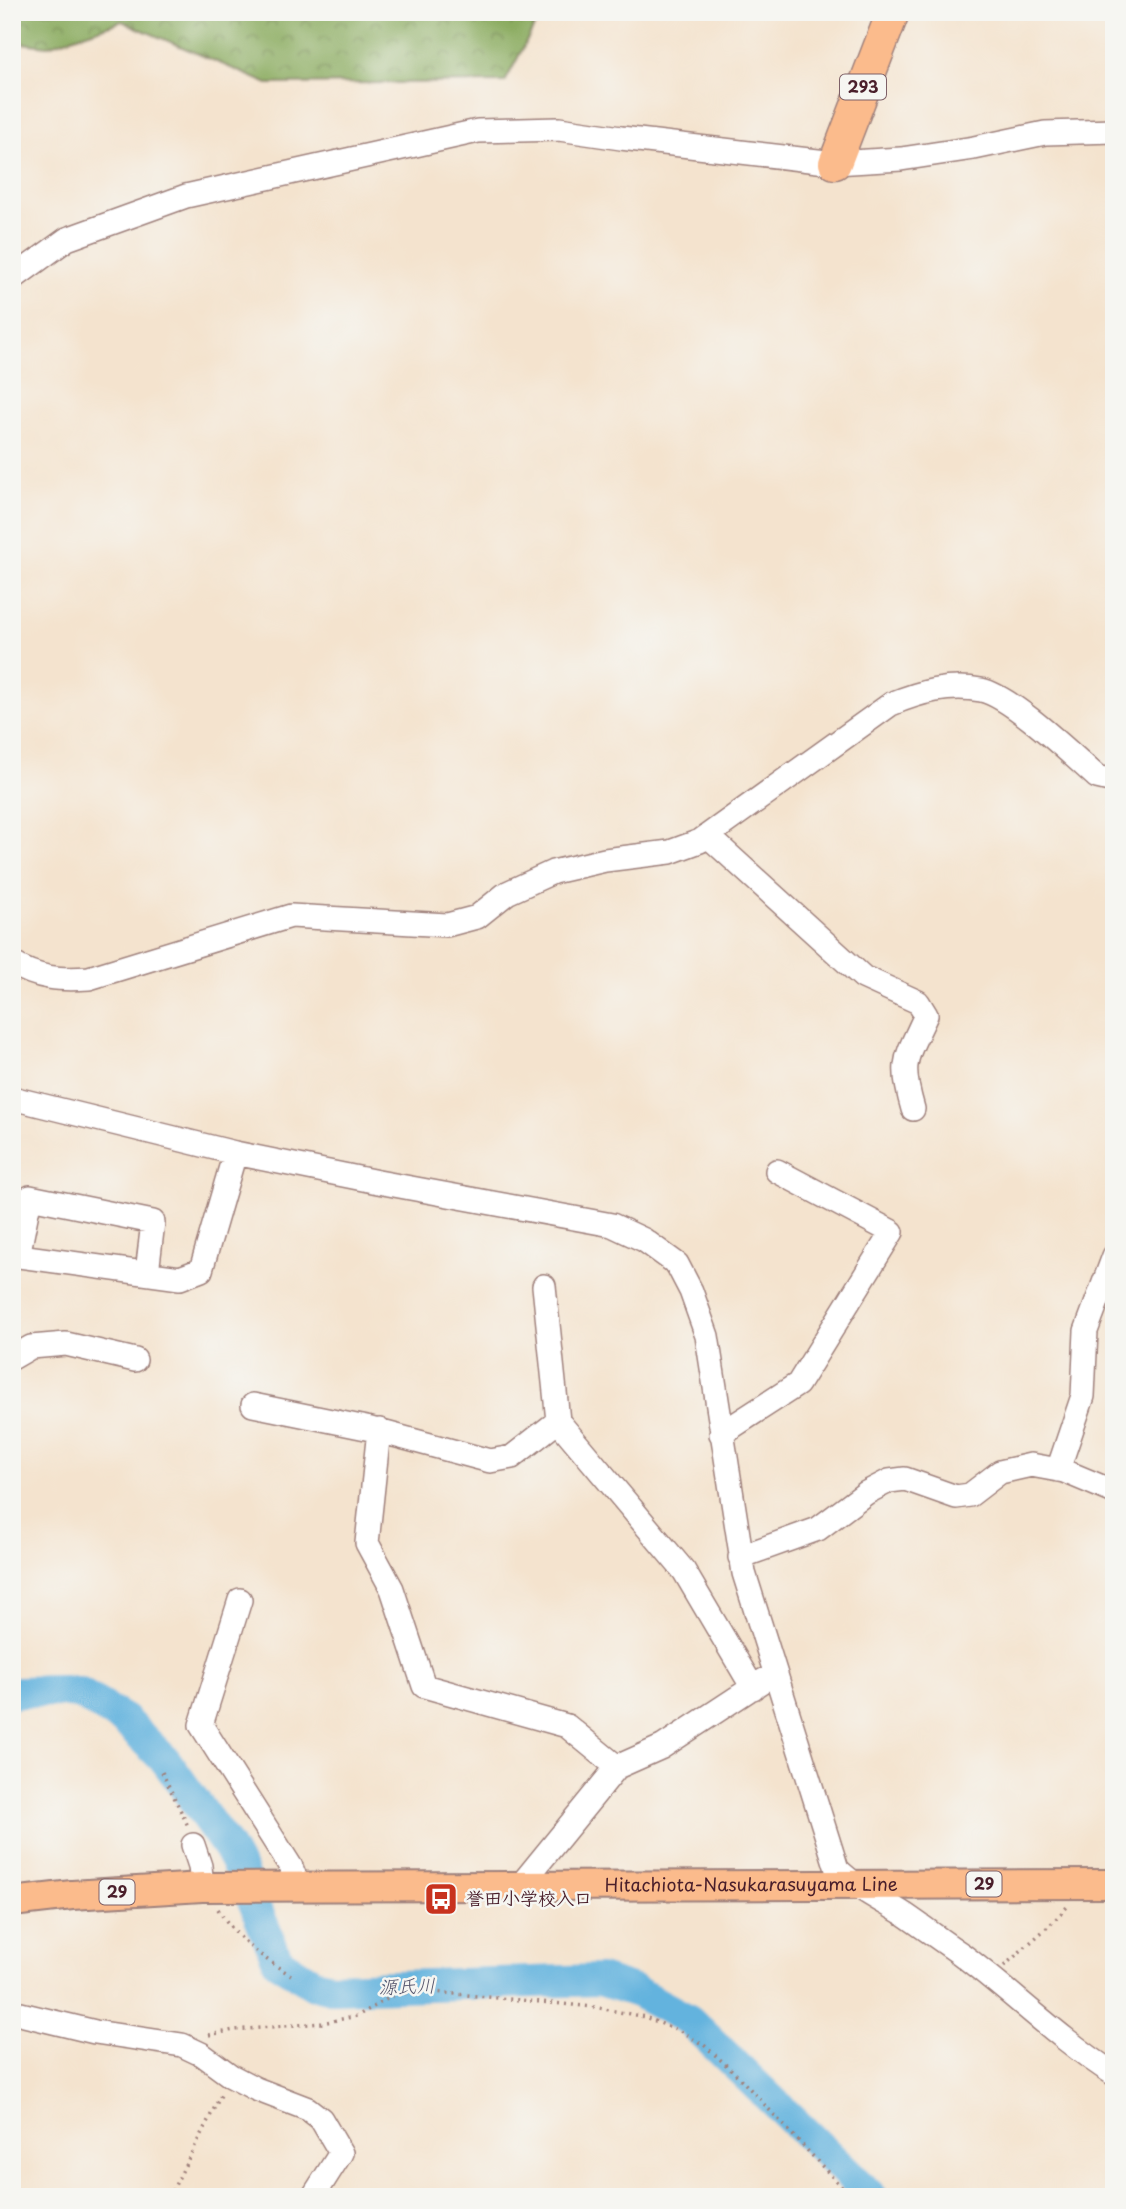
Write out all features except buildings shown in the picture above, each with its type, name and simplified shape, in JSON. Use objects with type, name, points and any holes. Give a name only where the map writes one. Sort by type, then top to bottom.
[{"type":"highway","name":"293","points":[[835,163],[893,12]]},
{"type":"main road","name":"Hitachiota-Nasukarasuyama Line","points":[[12,1902],[85,1894],[212,1887],[1114,1884]]},
{"type":"street","points":[[12,278],[67,239],[186,196],[478,131],[559,129],[835,163],[901,159],[974,148],[1045,132],[1114,131]]},
{"type":"street","points":[[12,963],[56,980],[89,978],[291,916],[447,925],[477,917],[507,893],[553,872],[605,860],[670,852],[700,841],[891,704],[920,692],[956,688],[983,691],[1009,703],[1097,777],[1114,780]]},
{"type":"street","points":[[708,836],[863,977],[918,1002],[926,1015],[905,1060],[904,1079],[913,1109]]},
{"type":"street","points":[[12,1098],[235,1153],[612,1225],[645,1240],[677,1265],[691,1291],[707,1336],[740,1557],[837,1869],[854,1884],[916,1922],[964,1956],[1091,2060],[1114,2074]]},
{"type":"street","points":[[147,1273],[153,1222],[30,1197],[15,1256],[180,1278],[201,1270],[235,1153]]},
{"type":"street","points":[[721,1434],[798,1384],[892,1232],[776,1171]]},
{"type":"street","points":[[1058,1470],[1083,1396],[1086,1331],[1104,1312],[1114,1256]]},
{"type":"street","points":[[544,1286],[558,1421],[684,1571],[753,1688]]},
{"type":"street","points":[[12,1358],[31,1347],[66,1344],[135,1360]]},
{"type":"street","points":[[253,1405],[379,1430],[490,1461],[512,1457],[558,1421]]},
{"type":"street","points":[[379,1430],[367,1543],[392,1589],[424,1686],[567,1726],[617,1767]]},
{"type":"street","points":[[740,1557],[818,1529],[866,1493],[889,1481],[905,1479],[956,1497],[970,1495],[1000,1472],[1031,1465],[1058,1470],[1114,1492]]},
{"type":"street","points":[[240,1600],[201,1725],[291,1867],[293,1887]]},
{"type":"street","points":[[520,1886],[617,1767],[662,1747],[753,1688],[773,1669]]},
{"type":"street","points":[[193,1845],[200,1866],[212,1887]]},
{"type":"street","points":[[12,2012],[95,2032],[182,2045],[256,2089],[308,2109],[321,2119],[341,2153],[313,2197]]},
{"type":"path","points":[[162,1772],[185,1816],[193,1845]]},
{"type":"path","points":[[212,1887],[212,1898],[230,1928],[267,1960],[291,1975]]},
{"type":"path","points":[[999,1973],[1013,1956],[1051,1924],[1070,1902]]},
{"type":"path","points":[[182,2045],[234,2030],[322,2023],[357,2016],[396,1994],[424,1991],[594,2007],[645,2017],[680,2031],[704,2045],[734,2072],[851,2197]]},
{"type":"path","points":[[169,2197],[231,2076]]},
{"type":"green space","points":[[12,12],[542,12],[505,82],[268,84],[122,21],[48,46],[12,42]]},
{"type":"waterway","name":"源氏川","points":[[12,1694],[61,1691],[79,1693],[124,1720],[166,1761],[228,1848],[243,1876],[278,1961],[314,1984],[331,1988],[600,1980],[637,1992],[689,2020],[872,2197]]},
{"type":"place","name":"誉田小学校入口","points":[[441,1899]]}]
